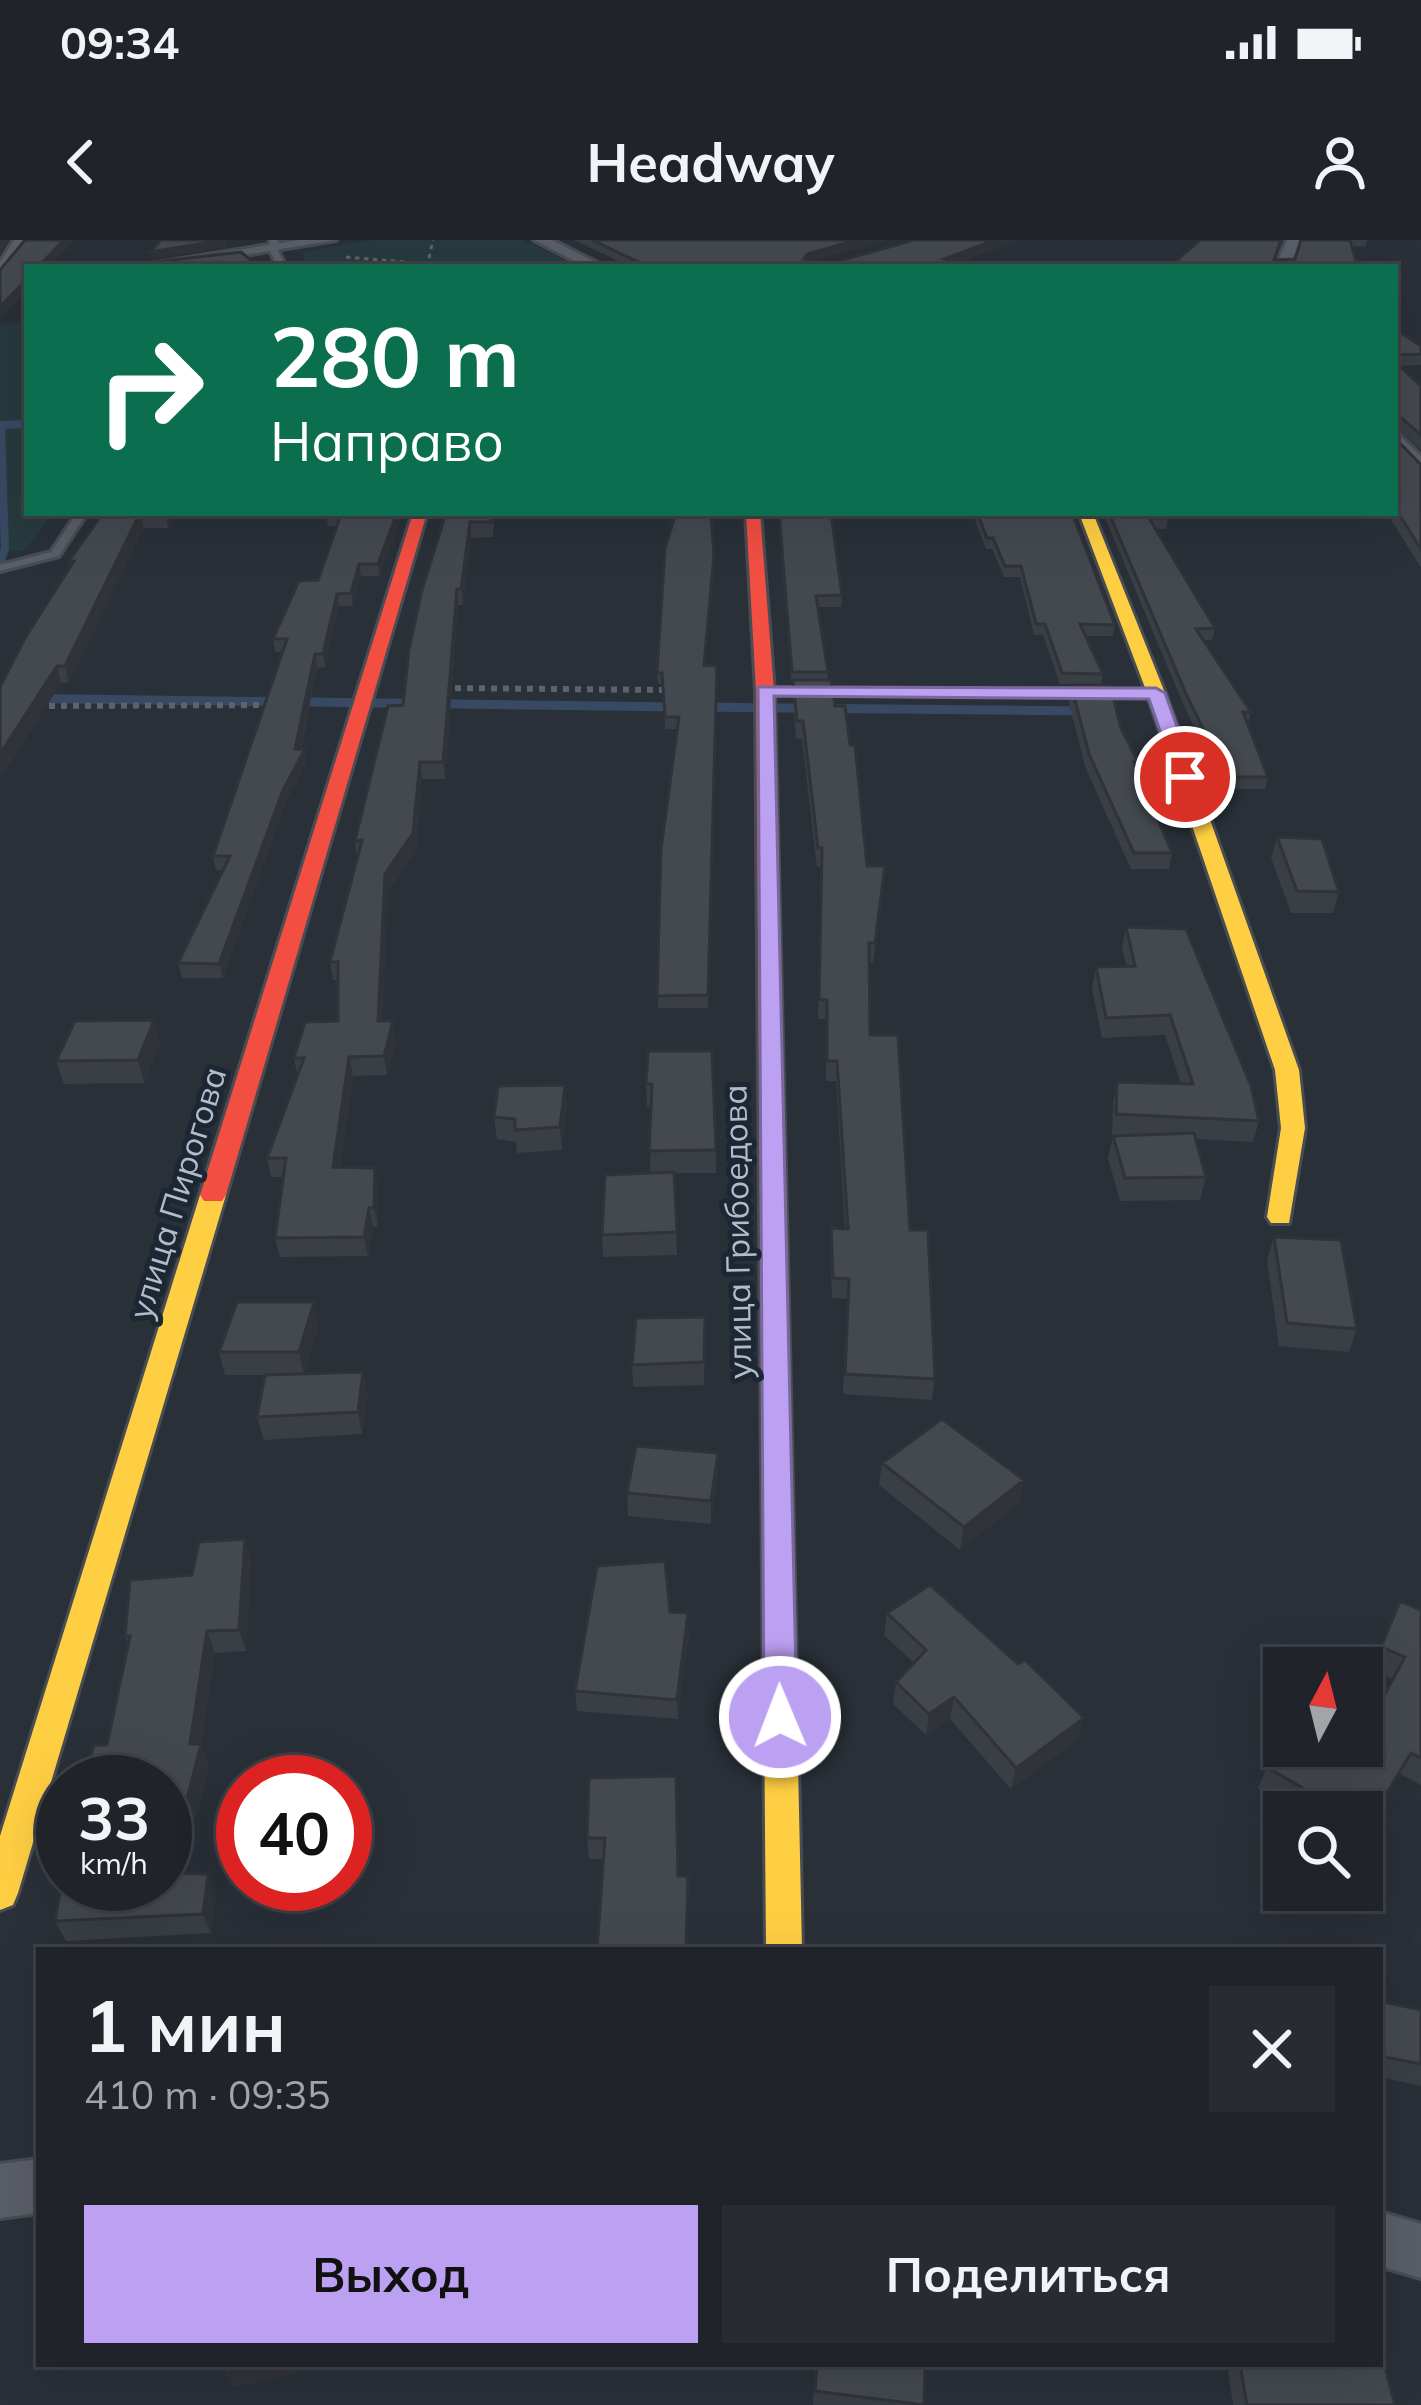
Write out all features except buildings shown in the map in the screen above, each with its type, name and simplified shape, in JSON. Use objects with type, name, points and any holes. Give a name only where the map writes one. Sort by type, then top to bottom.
[{"type":"street","points":[[4,281],[21,240]]},
{"type":"street","points":[[158,264],[329,240]]},
{"type":"street","points":[[541,240],[592,264]]},
{"type":"street","points":[[1398,440],[1421,468]]},
{"type":"street","name":"улица Пирогова","points":[[0,1893],[419,516]]},
{"type":"street","name":"улица Грибоедова","points":[[753,516],[765,691],[784,1947]]},
{"type":"street","points":[[1087,516],[1156,693],[1287,1070],[1293,1128],[1280,1217]]},
{"type":"street","points":[[0,2192],[36,2186]]},
{"type":"street","points":[[1383,2240],[1421,2252]]},
{"type":"lane","points":[[0,568],[55,554],[80,516]]},
{"type":"lane","points":[[765,691],[1156,693]]},
{"type":"path","points":[[274,245],[406,264]]},
{"type":"green space","points":[[372,240],[523,240],[573,264],[306,264],[302,252]]},
{"type":"green space","points":[[24,322],[24,516],[51,516],[25,550],[0,553],[0,325]]},
{"type":"waterway","points":[[0,425],[24,424]]},
{"type":"waterway","points":[[0,564],[5,548],[1,426]]},
{"type":"waterway","points":[[0,698],[679,707]]},
{"type":"waterway","points":[[701,707],[1087,711]]},
{"type":"traffic: slow","points":[[1087,516],[1156,693],[1287,1070],[1293,1128],[1280,1217]]},
{"type":"traffic: slow","points":[[0,1893],[213,1195]]},
{"type":"traffic: slow","points":[[775,1344],[784,1947]]},
{"type":"traffic: jam","points":[[213,1195],[419,516]]},
{"type":"traffic: jam","points":[[753,516],[765,691],[775,1344]]},
{"type":"route","points":[[780,1717],[765,691],[1156,693],[1185,777]]}]
